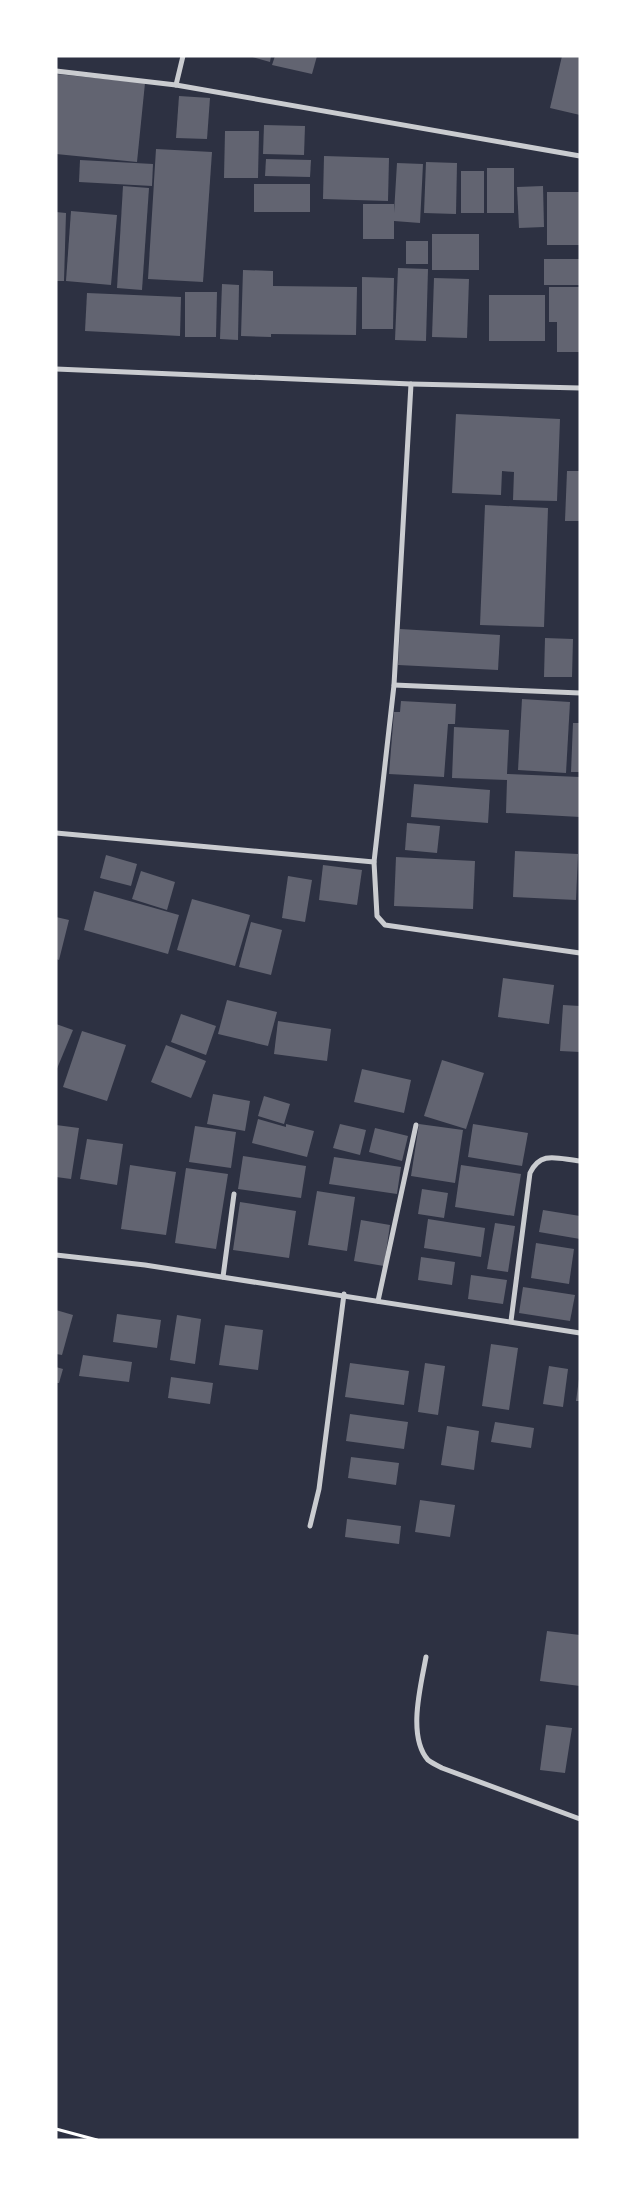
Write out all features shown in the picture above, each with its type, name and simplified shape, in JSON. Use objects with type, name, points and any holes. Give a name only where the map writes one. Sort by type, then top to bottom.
[{"type":"street","points":[[176,85],[183,56]]},
{"type":"street","points":[[56,70],[176,85],[580,156]]},
{"type":"street","points":[[56,369],[411,384],[580,388]]},
{"type":"street","points":[[411,384],[394,685],[374,862],[377,916],[385,925],[580,953]]},
{"type":"street","points":[[394,685],[580,693]]},
{"type":"street","points":[[56,833],[374,862]]},
{"type":"street","points":[[378,1301],[416,1125]]},
{"type":"street","points":[[511,1321],[530,1173],[535,1163],[544,1157],[580,1161]]},
{"type":"street","points":[[223,1277],[234,1194]]},
{"type":"street","points":[[56,1255],[145,1265],[344,1294],[580,1333]]},
{"type":"street","points":[[310,1526],[318,1489],[344,1294]]},
{"type":"street","points":[[426,1657],[416,1726],[421,1747],[428,1760],[442,1768],[580,1819]]},
{"type":"path","points":[[56,2129],[97,2140]]},
{"type":"building","points":[[249,56],[271,56],[270,62]]},
{"type":"building","points":[[275,56],[317,56],[312,74],[272,65]]},
{"type":"building","points":[[562,56],[580,56],[580,115],[550,108]]},
{"type":"building","points":[[56,74],[145,83],[137,162],[56,154]]},
{"type":"building","points":[[179,96],[210,98],[207,139],[176,138]]},
{"type":"building","points":[[264,125],[305,126],[304,155],[263,154]]},
{"type":"building","points":[[225,131],[259,131],[258,178],[224,178]]},
{"type":"building","points":[[156,149],[212,152],[203,282],[148,279]]},
{"type":"building","points":[[324,156],[389,158],[388,201],[323,199]]},
{"type":"building","points":[[266,159],[311,160],[310,177],[265,176]]},
{"type":"building","points":[[80,160],[153,164],[152,186],[79,182]]},
{"type":"building","points":[[426,162],[457,163],[456,214],[424,213]]},
{"type":"building","points":[[397,163],[423,164],[420,223],[394,221],[394,239],[363,239],[363,204],[394,204],[394,213]]},
{"type":"building","points":[[487,168],[514,168],[514,213],[487,213]]},
{"type":"building","points":[[461,171],[484,171],[484,213],[461,213]]},
{"type":"building","points":[[254,184],[310,184],[310,212],[254,212]]},
{"type":"building","points":[[123,186],[149,188],[142,290],[117,288]]},
{"type":"building","points":[[543,186],[544,227],[519,228],[517,187]]},
{"type":"building","points":[[547,192],[580,192],[580,245],[547,245]]},
{"type":"building","points":[[71,211],[117,215],[111,285],[66,281]]},
{"type":"building","points":[[56,212],[66,213],[64,281],[56,281]]},
{"type":"building","points":[[432,234],[479,234],[479,270],[432,270]]},
{"type":"building","points":[[406,241],[428,241],[428,264],[406,264]]},
{"type":"building","points":[[544,259],[580,259],[580,285],[544,285]]},
{"type":"building","points":[[398,268],[428,269],[426,341],[395,340]]},
{"type":"building","points":[[243,270],[273,271],[273,286],[357,287],[356,335],[271,334],[271,337],[241,336]]},
{"type":"building","points":[[362,277],[394,278],[393,329],[362,329]]},
{"type":"building","points":[[434,278],[469,279],[467,338],[432,337]]},
{"type":"building","points":[[222,284],[239,285],[238,340],[220,339]]},
{"type":"building","points":[[549,287],[579,287],[580,352],[557,352],[557,322],[549,322]]},
{"type":"building","points":[[185,292],[217,292],[216,337],[185,337]]},
{"type":"building","points":[[87,293],[181,297],[180,336],[85,331]]},
{"type":"building","points":[[489,295],[545,295],[545,341],[489,341]]},
{"type":"building","points":[[456,414],[560,419],[557,501],[513,500],[514,472],[502,471],[501,495],[452,493]]},
{"type":"building","points":[[567,471],[580,471],[580,521],[565,521]]},
{"type":"building","points":[[485,505],[548,508],[544,627],[480,625]]},
{"type":"building","points":[[400,629],[500,635],[498,670],[398,665]]},
{"type":"building","points":[[545,638],[573,639],[572,677],[544,677]]},
{"type":"building","points":[[522,699],[570,702],[566,773],[518,770]]},
{"type":"building","points":[[401,701],[456,704],[455,724],[448,724],[444,777],[389,774],[394,712],[400,712]]},
{"type":"building","points":[[573,723],[580,723],[580,772],[571,772]]},
{"type":"building","points":[[454,727],[509,730],[507,774],[580,777],[580,817],[506,813],[507,780],[452,778]]},
{"type":"building","points":[[414,784],[490,790],[488,823],[411,817]]},
{"type":"building","points":[[407,823],[440,826],[437,853],[405,850]]},
{"type":"building","points":[[515,851],[578,854],[576,900],[513,897]]},
{"type":"building","points":[[106,855],[137,864],[131,886],[100,878]]},
{"type":"building","points":[[396,857],[475,861],[473,909],[394,906]]},
{"type":"building","points":[[323,865],[362,870],[357,905],[319,900]]},
{"type":"building","points":[[141,871],[175,882],[167,910],[132,899]]},
{"type":"building","points":[[288,876],[312,880],[305,922],[282,918]]},
{"type":"building","points":[[94,891],[179,915],[168,954],[84,930]]},
{"type":"building","points":[[192,899],[250,915],[235,966],[177,950]]},
{"type":"building","points":[[56,917],[69,920],[59,960],[56,959]]},
{"type":"building","points":[[251,922],[282,930],[271,975],[239,967]]},
{"type":"building","points":[[503,978],[554,985],[549,1024],[498,1017]]},
{"type":"building","points":[[227,1000],[277,1012],[268,1046],[218,1034]]},
{"type":"building","points":[[563,1005],[580,1006],[580,1052],[560,1051]]},
{"type":"building","points":[[181,1014],[216,1026],[206,1055],[171,1042]]},
{"type":"building","points":[[278,1021],[331,1029],[327,1061],[274,1054]]},
{"type":"building","points":[[56,1024],[73,1030],[56,1071]]},
{"type":"building","points":[[82,1031],[126,1045],[107,1101],[63,1087]]},
{"type":"building","points":[[166,1045],[206,1061],[191,1098],[151,1082]]},
{"type":"building","points":[[442,1060],[484,1073],[466,1129],[424,1116]]},
{"type":"building","points":[[362,1069],[411,1080],[404,1113],[354,1102]]},
{"type":"building","points":[[213,1094],[250,1101],[245,1131],[207,1124]]},
{"type":"building","points":[[264,1096],[290,1104],[284,1124],[258,1116]]},
{"type":"building","points":[[258,1119],[286,1127],[286,1124],[314,1131],[307,1157],[252,1143]]},
{"type":"building","points":[[340,1124],[366,1130],[360,1155],[333,1148]]},
{"type":"building","points":[[419,1124],[463,1130],[455,1183],[411,1176]]},
{"type":"building","points":[[473,1124],[528,1133],[522,1166],[468,1157]]},
{"type":"building","points":[[56,1125],[79,1128],[71,1179],[56,1177]]},
{"type":"building","points":[[195,1126],[236,1132],[231,1168],[189,1162]]},
{"type":"building","points":[[375,1128],[408,1136],[402,1161],[369,1152]]},
{"type":"building","points":[[87,1139],[123,1144],[117,1185],[80,1179]]},
{"type":"building","points":[[243,1156],[306,1166],[301,1198],[238,1189]]},
{"type":"building","points":[[334,1157],[401,1167],[397,1194],[329,1184]]},
{"type":"building","points":[[130,1165],[176,1172],[166,1235],[121,1229]]},
{"type":"building","points":[[461,1165],[521,1174],[514,1216],[455,1207]]},
{"type":"building","points":[[186,1168],[228,1174],[216,1249],[175,1243]]},
{"type":"building","points":[[422,1189],[448,1193],[444,1218],[418,1214]]},
{"type":"building","points":[[317,1191],[355,1197],[347,1251],[308,1245]]},
{"type":"building","points":[[240,1202],[296,1211],[289,1258],[233,1250]]},
{"type":"building","points":[[543,1210],[580,1216],[580,1239],[539,1232]]},
{"type":"building","points":[[428,1219],[485,1228],[481,1257],[424,1248]]},
{"type":"building","points":[[361,1220],[390,1225],[384,1266],[354,1261]]},
{"type":"building","points":[[495,1223],[515,1226],[508,1272],[487,1269]]},
{"type":"building","points":[[536,1243],[574,1249],[569,1284],[531,1278]]},
{"type":"building","points":[[421,1257],[455,1262],[452,1285],[418,1280]]},
{"type":"building","points":[[471,1275],[507,1280],[503,1304],[468,1299]]},
{"type":"building","points":[[523,1287],[575,1295],[570,1321],[519,1313]]},
{"type":"building","points":[[56,1310],[73,1315],[62,1355],[56,1354]]},
{"type":"building","points":[[117,1314],[161,1320],[157,1348],[113,1342]]},
{"type":"building","points":[[177,1315],[201,1319],[195,1364],[170,1360]]},
{"type":"building","points":[[225,1325],[263,1330],[258,1370],[219,1365]]},
{"type":"building","points":[[491,1344],[518,1348],[509,1410],[482,1406]]},
{"type":"building","points":[[83,1355],[132,1362],[129,1382],[79,1376]]},
{"type":"building","points":[[350,1363],[409,1371],[404,1405],[345,1397]]},
{"type":"building","points":[[425,1363],[445,1366],[438,1415],[418,1412]]},
{"type":"building","points":[[549,1366],[568,1369],[563,1407],[543,1404]]},
{"type":"building","points":[[56,1367],[63,1369],[59,1383],[56,1383]]},
{"type":"building","points":[[171,1377],[213,1383],[210,1404],[168,1398]]},
{"type":"building","points":[[579,1379],[580,1401],[576,1401]]},
{"type":"building","points":[[350,1414],[408,1422],[404,1449],[346,1441]]},
{"type":"building","points":[[495,1422],[534,1428],[531,1448],[491,1442]]},
{"type":"building","points":[[447,1426],[479,1431],[474,1470],[441,1465]]},
{"type":"building","points":[[351,1457],[399,1463],[396,1485],[348,1478]]},
{"type":"building","points":[[420,1500],[455,1505],[450,1537],[415,1532]]},
{"type":"building","points":[[347,1519],[401,1526],[399,1544],[345,1537]]},
{"type":"building","points":[[547,1631],[580,1635],[580,1686],[540,1681]]},
{"type":"building","points":[[546,1725],[572,1728],[565,1773],[540,1770]]}]
